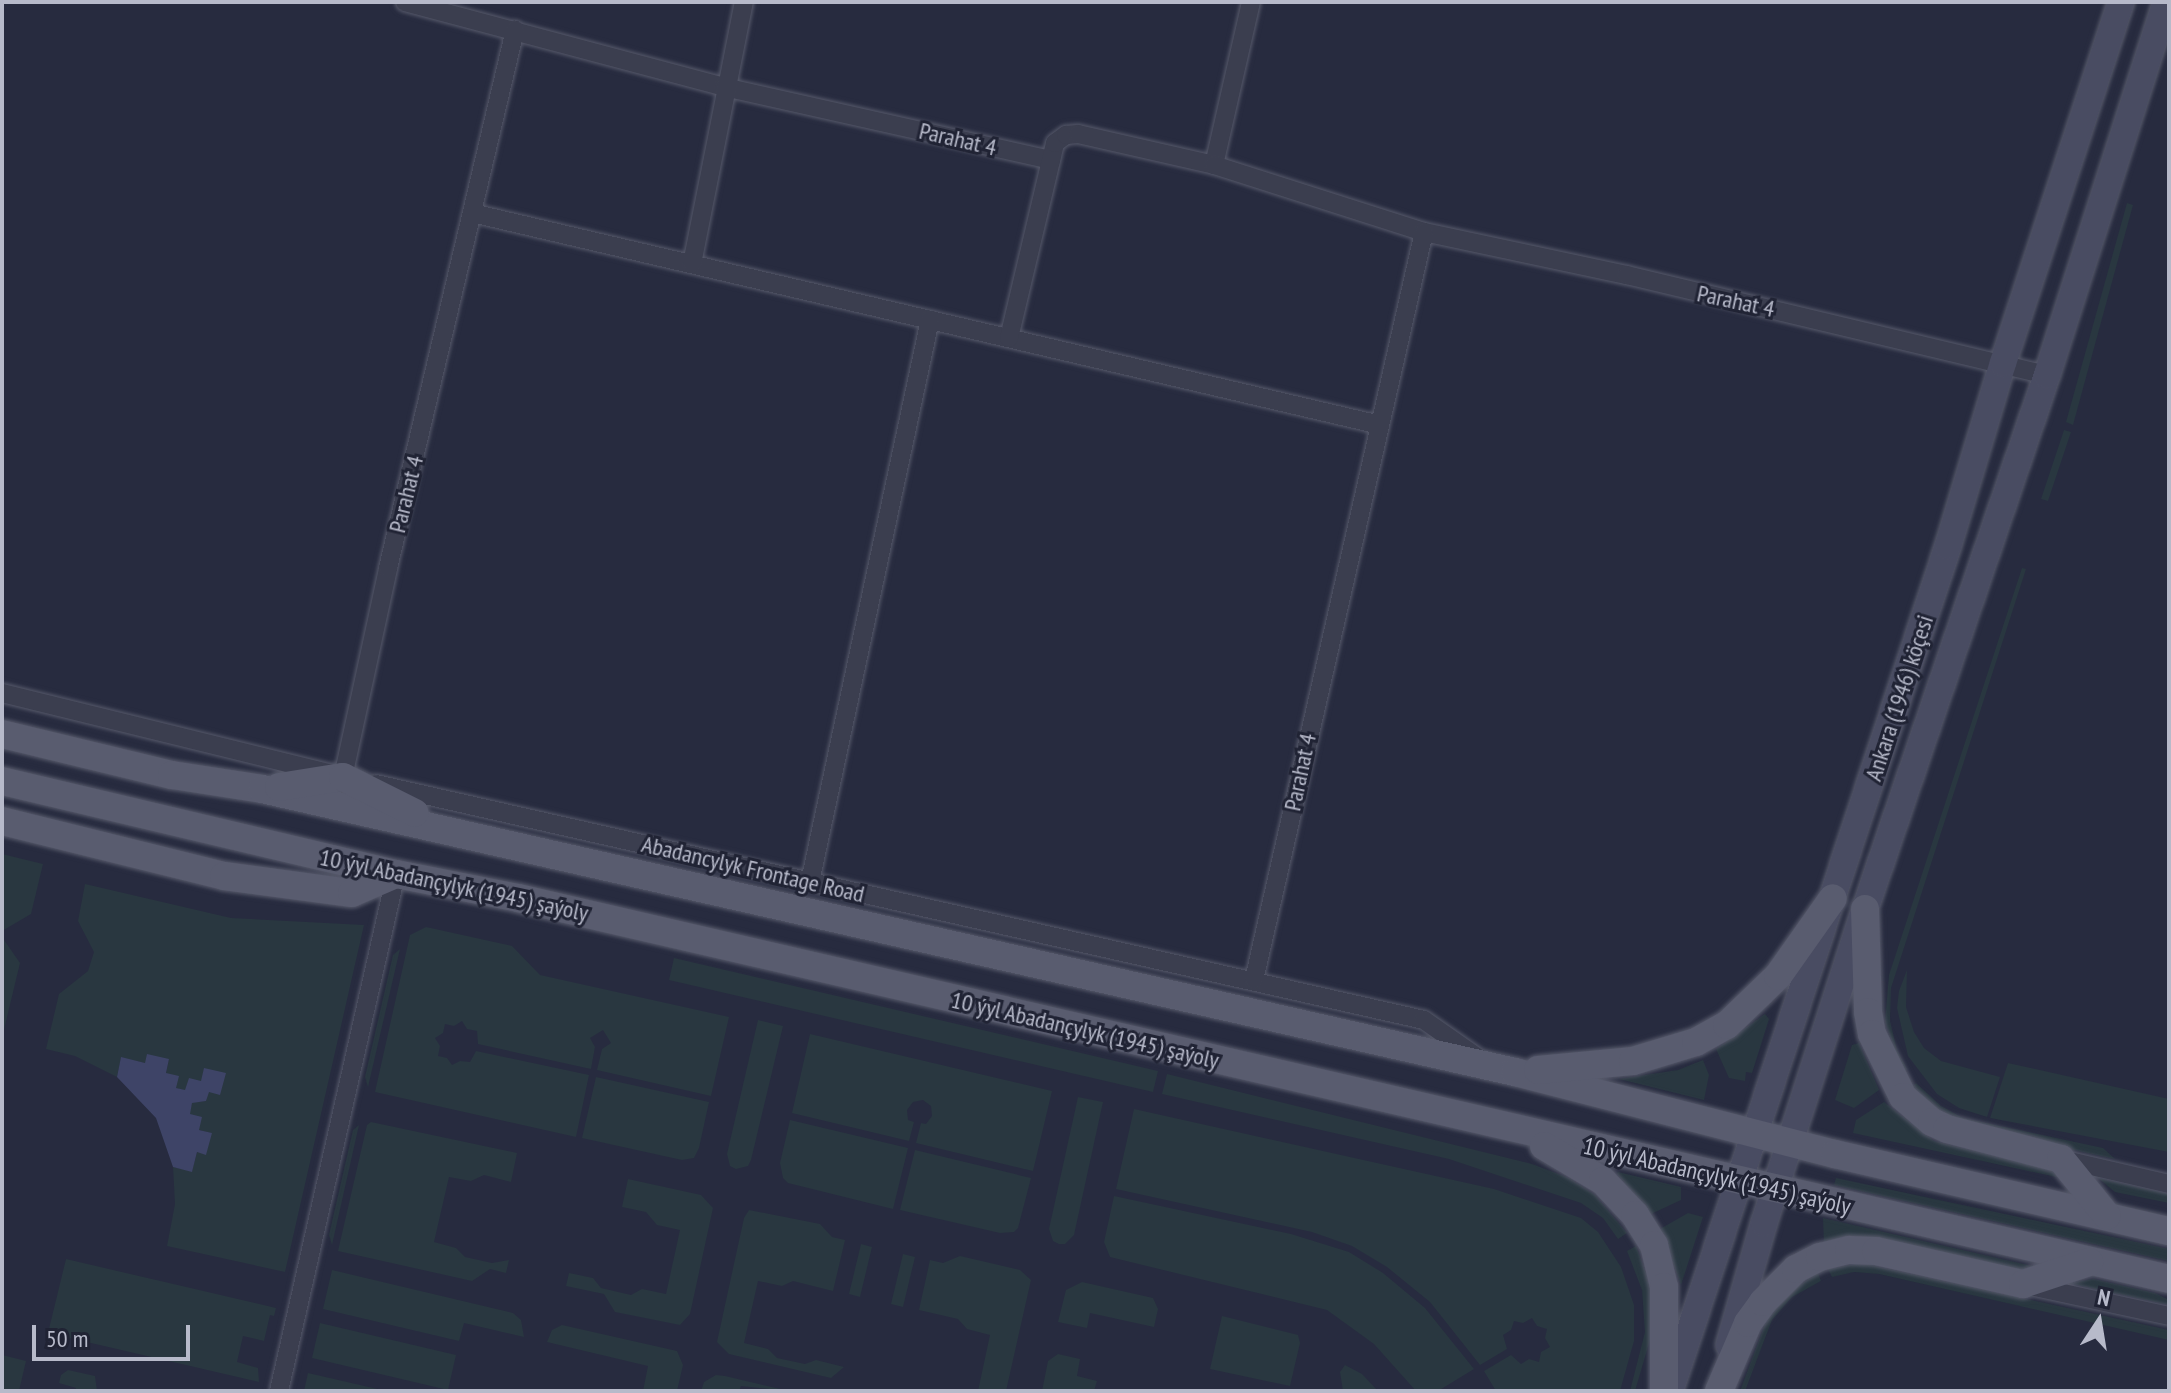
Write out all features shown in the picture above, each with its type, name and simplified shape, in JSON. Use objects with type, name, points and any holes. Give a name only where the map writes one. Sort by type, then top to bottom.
[{"type":"main road","name":"Ankara (1946) köçesi","points":[[1667,1391],[1833,898],[2121,2]]},
{"type":"main road","name":"Ankara (1946) köçesi","points":[[1718,1391],[1790,1142],[1865,909],[2047,375],[2166,2]]},
{"type":"main road","name":"10 ýyl Abadançylyk (1945) şaýoly","points":[[2,734],[172,775],[262,789],[1504,1070],[1790,1142],[2167,1229]]},
{"type":"main road","points":[[262,789],[343,777],[455,834]]},
{"type":"main road","name":"10 ýyl Abadançylyk (1945) şaýoly","points":[[2,781],[2166,1281]]},
{"type":"main road","points":[[2,821],[224,876],[352,893],[396,874]]},
{"type":"main road","points":[[1504,1070],[1633,1061],[1696,1042],[1720,1029],[1778,976],[1833,898]]},
{"type":"main road","points":[[1865,909],[1868,1012],[1872,1034],[1903,1097],[1932,1122],[1947,1129],[2061,1159],[2107,1216]]},
{"type":"main road","points":[[1515,1130],[1603,1181],[1646,1231],[1657,1256],[1664,1287],[1667,1391]]},
{"type":"main road","points":[[1718,1391],[1748,1323],[1763,1302],[1796,1269],[1834,1252],[1886,1253],[2023,1284],[2090,1261]]},
{"type":"street","name":"Parahat 4","points":[[405,2],[724,87],[1051,160],[1059,138],[1078,134],[1214,165],[1424,232],[1627,275],[2047,375]]},
{"type":"street","points":[[692,264],[724,87],[744,2]]},
{"type":"street","points":[[1214,165],[1251,2]]},
{"type":"street","name":"Parahat 4","points":[[343,777],[515,30]]},
{"type":"street","points":[[1009,338],[1051,160]]},
{"type":"street","points":[[472,213],[1380,425]]},
{"type":"street","name":"Parahat 4","points":[[1254,980],[1424,232]]},
{"type":"street","points":[[810,882],[930,320]]},
{"type":"street","name":"Abadancylyk Frontage Road","points":[[2,693],[343,777],[1424,1020],[1504,1070]]},
{"type":"street","points":[[279,1391],[396,874]]},
{"type":"street","points":[[2061,1159],[2169,1184]]},
{"type":"street","points":[[2023,1284],[2169,1316]]},
{"type":"shaded area","points":[[2127,203],[2133,205],[2073,425],[2066,422]]},
{"type":"shaded area","points":[[2064,430],[2071,432],[2048,501],[2041,499]]},
{"type":"shaded area","points":[[2022,568],[2026,569],[1891,988],[1890,1021],[1897,1050],[1907,1069],[1903,1072],[1885,1022],[1889,975]]},
{"type":"shaded area","points":[[2,854],[43,864],[31,914],[2,931]]},
{"type":"shaded area","points":[[85,884],[231,918],[364,925],[285,1272],[167,1246],[175,1204],[173,1167],[192,1171],[197,1152],[206,1154],[211,1133],[199,1130],[189,1114],[192,1102],[206,1101],[208,1092],[201,1081],[186,1091],[176,1088],[166,1073],[169,1059],[145,1063],[121,1058],[117,1077],[75,1056],[46,1049],[59,994],[88,971],[94,952],[78,921]]},
{"type":"shaded area","points":[[426,927],[512,946],[540,975],[729,1017],[711,1096],[597,1070],[602,1049],[611,1043],[603,1030],[590,1038],[595,1047],[591,1069],[478,1044],[477,1031],[467,1029],[462,1021],[454,1026],[445,1024],[443,1033],[435,1038],[440,1046],[438,1056],[447,1058],[452,1065],[460,1061],[470,1062],[476,1051],[589,1075],[576,1137],[375,1092],[410,935]]},
{"type":"shaded area","points":[[2,937],[20,963],[2,1038]]},
{"type":"shaded area","points":[[400,949],[368,1087],[365,1077],[393,955]]},
{"type":"shaded area","points":[[674,958],[1158,1071],[1153,1092],[669,980]]},
{"type":"shaded area","points":[[1907,970],[1906,1007],[1914,1032],[1924,1048],[1941,1061],[2000,1077],[1987,1117],[1959,1108],[1937,1094],[1908,1056],[1897,1008]]},
{"type":"shaded area","points":[[1765,1014],[1769,1019],[1752,1073],[1746,1072],[1745,1081],[1729,1078],[1716,1049]]},
{"type":"shaded area","points":[[758,1020],[783,1026],[751,1160],[748,1166],[736,1169],[730,1166],[727,1154]]},
{"type":"shaded area","points":[[810,1034],[1052,1091],[1033,1171],[916,1143],[921,1123],[926,1124],[932,1116],[931,1106],[923,1100],[913,1102],[907,1110],[908,1120],[914,1122],[909,1141],[792,1113]]},
{"type":"shaded area","points":[[1859,1043],[1879,1090],[1854,1108],[1835,1100],[1852,1045]]},
{"type":"shaded area","points":[[1703,1060],[1709,1075],[1704,1100],[1619,1079],[1678,1070]]},
{"type":"shaded area","points":[[2008,1063],[2169,1099],[2169,1152],[1990,1118]]},
{"type":"shaded area","points":[[1167,1074],[1532,1164],[1569,1178],[1595,1195],[1627,1233],[1618,1239],[1603,1218],[1581,1203],[1449,1159],[1162,1094]]},
{"type":"shaded area","points":[[596,1077],[709,1102],[694,1158],[682,1160],[582,1138]]},
{"type":"shaded area","points":[[1916,1083],[1941,1106],[1963,1118],[2103,1148],[2115,1159],[1979,1129],[1946,1116],[1912,1087]]},
{"type":"shaded area","points":[[1078,1097],[1103,1102],[1074,1235],[1065,1244],[1059,1244],[1053,1241],[1049,1229]]},
{"type":"shaded area","points":[[1884,1102],[1934,1141],[2051,1170],[2061,1178],[1853,1133],[1856,1120]]},
{"type":"shaded area","points":[[1134,1109],[1494,1189],[1581,1218],[1598,1232],[1621,1267],[1634,1305],[1634,1341],[1620,1391],[1496,1391],[1484,1371],[1511,1355],[1521,1364],[1529,1359],[1539,1362],[1541,1352],[1550,1347],[1545,1338],[1547,1329],[1537,1326],[1532,1318],[1523,1323],[1514,1321],[1511,1330],[1503,1335],[1507,1349],[1480,1365],[1430,1302],[1387,1267],[1352,1246],[1312,1232],[1116,1189]]},
{"type":"shaded area","points":[[790,1120],[908,1148],[893,1209],[788,1183],[783,1178],[780,1163]]},
{"type":"shaded area","points":[[371,1122],[517,1153],[511,1182],[484,1175],[471,1181],[449,1177],[434,1242],[456,1248],[465,1257],[492,1263],[509,1260],[506,1273],[490,1269],[472,1281],[338,1251],[367,1125]]},
{"type":"shaded area","points":[[359,1125],[332,1245],[329,1235],[353,1130]]},
{"type":"shaded area","points":[[915,1150],[1031,1178],[1018,1228],[1014,1232],[1000,1233],[900,1210]]},
{"type":"shaded area","points":[[1618,1172],[1681,1187],[1681,1200],[1651,1214]]},
{"type":"shaded area","points":[[1836,1178],[2169,1249],[2169,1261],[1834,1185]]},
{"type":"shaded area","points":[[2098,1178],[2169,1194],[2169,1203],[2115,1192]]},
{"type":"shaded area","points":[[628,1179],[701,1195],[713,1208],[690,1314],[680,1325],[615,1312],[604,1294],[566,1286],[569,1273],[593,1278],[601,1288],[631,1295],[642,1289],[666,1294],[680,1230],[657,1225],[646,1212],[622,1207]]},
{"type":"shaded area","points":[[1114,1196],[1291,1234],[1349,1252],[1383,1273],[1425,1308],[1474,1369],[1438,1391],[1416,1391],[1374,1344],[1327,1310],[1110,1257],[1104,1242]]},
{"type":"shaded area","points":[[749,1210],[820,1224],[832,1237],[845,1240],[833,1291],[793,1281],[782,1286],[758,1281],[744,1343],[768,1349],[777,1358],[805,1364],[816,1360],[844,1367],[831,1378],[729,1354],[717,1342],[744,1218]]},
{"type":"shaded area","points":[[1688,1213],[1703,1217],[1681,1285],[1660,1229]]},
{"type":"shaded area","points":[[1823,1218],[2036,1268],[2027,1271],[1824,1245]]},
{"type":"shaded area","points":[[861,1244],[872,1247],[860,1297],[849,1294]]},
{"type":"shaded area","points":[[1636,1246],[1651,1287],[1652,1333],[1635,1391],[1630,1391],[1645,1332],[1642,1290],[1627,1251]]},
{"type":"shaded area","points":[[903,1254],[915,1257],[903,1307],[891,1304]]},
{"type":"shaded area","points":[[960,1256],[1020,1270],[1031,1280],[1006,1391],[978,1391],[990,1335],[967,1329],[958,1319],[919,1310],[930,1260],[943,1263]]},
{"type":"shaded area","points":[[66,1259],[276,1308],[274,1316],[270,1315],[264,1341],[243,1336],[237,1362],[258,1368],[259,1382],[48,1333]]},
{"type":"shaded area","points":[[1861,1263],[2169,1330],[2169,1340],[1879,1274],[1854,1272],[1832,1277],[1828,1269]]},
{"type":"shaded area","points":[[332,1270],[513,1313],[521,1320],[524,1337],[464,1323],[459,1341],[323,1309]]},
{"type":"shaded area","points":[[1818,1273],[1821,1281],[1792,1297],[1772,1320],[1745,1391],[1740,1391],[1767,1319],[1786,1294]]},
{"type":"shaded area","points":[[2094,1279],[2155,1293],[2169,1300],[2169,1305],[2067,1283]]},
{"type":"shaded area","points":[[1082,1282],[1153,1298],[1158,1309],[1154,1327],[1090,1313],[1087,1328],[1058,1322],[1066,1290]]},
{"type":"shaded area","points":[[1222,1316],[1298,1335],[1300,1343],[1290,1386],[1210,1369]]},
{"type":"shaded area","points":[[320,1323],[456,1355],[448,1390],[312,1358]]},
{"type":"shaded area","points":[[562,1325],[677,1351],[683,1365],[677,1391],[643,1391],[648,1366],[547,1342],[552,1330]]},
{"type":"shaded area","points":[[1058,1354],[1080,1359],[1077,1376],[1097,1381],[1094,1391],[1042,1391],[1048,1361]]},
{"type":"shaded area","points":[[2,1355],[26,1361],[19,1391],[2,1391]]},
{"type":"shaded area","points":[[1345,1365],[1362,1374],[1378,1391],[1343,1391],[1340,1372]]},
{"type":"shaded area","points":[[68,1370],[95,1376],[97,1391],[75,1391],[76,1388],[59,1383],[61,1375]]},
{"type":"shaded area","points":[[308,1373],[386,1391],[304,1391]]},
{"type":"shaded area","points":[[716,1375],[789,1391],[741,1386],[739,1391],[701,1391],[704,1382]]},
{"type":"water","points":[[147,1054],[169,1059],[166,1073],[179,1076],[176,1088],[185,1090],[189,1078],[201,1081],[204,1068],[226,1073],[220,1095],[209,1092],[206,1101],[192,1103],[190,1114],[202,1117],[199,1130],[212,1133],[206,1155],[197,1152],[192,1172],[173,1167],[156,1118],[117,1077],[121,1057],[145,1063]]}]
